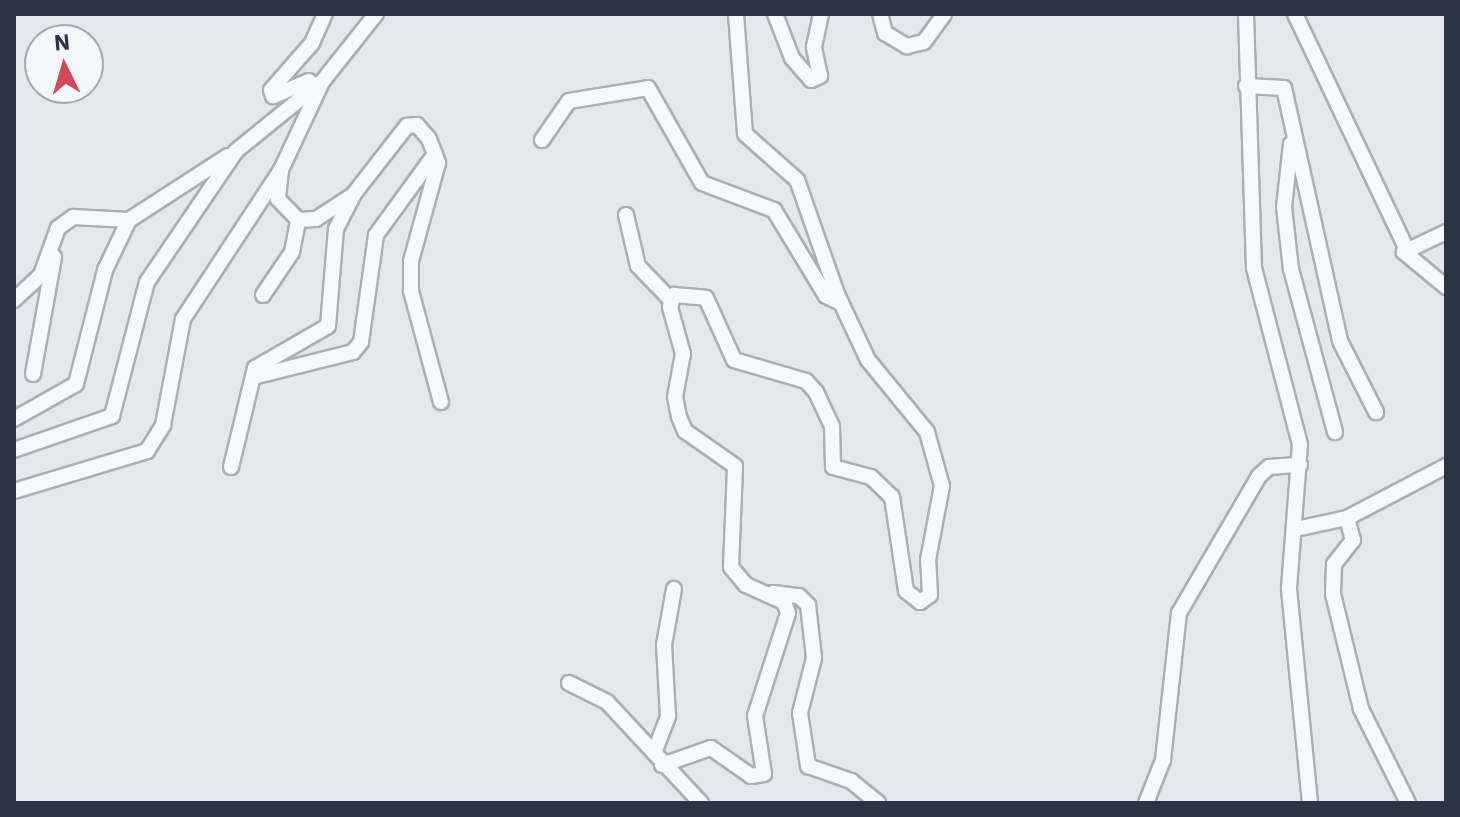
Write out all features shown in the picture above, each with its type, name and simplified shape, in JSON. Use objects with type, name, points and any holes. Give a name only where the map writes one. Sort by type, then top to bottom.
[{"type":"street","points":[[322,82],[271,90],[312,43],[325,14]]},
{"type":"street","points":[[14,419],[76,384],[105,270],[129,220],[236,151],[322,82],[376,14]]},
{"type":"street","points":[[670,299],[706,298],[734,360],[806,381],[816,392],[832,426],[833,467],[871,477],[892,497],[906,591],[925,601],[942,486],[936,452],[868,360],[841,303],[797,180],[745,134],[736,14]]},
{"type":"street","points":[[775,14],[792,58],[811,80],[820,76],[816,19]]},
{"type":"street","points":[[880,14],[885,33],[907,46],[924,42],[944,14]]},
{"type":"street","points":[[1246,14],[1254,268],[1300,465],[1289,589],[1310,803]]},
{"type":"street","points":[[1295,14],[1406,248],[1446,287]]},
{"type":"street","points":[[14,491],[147,451],[163,425],[183,319],[281,170],[322,82]]},
{"type":"street","points":[[1246,86],[1284,88],[1340,341],[1376,412]]},
{"type":"street","points":[[542,140],[569,101],[648,88],[702,183],[774,210],[826,296],[841,303]]},
{"type":"street","points":[[231,467],[253,377],[273,353],[328,326],[336,229],[353,195],[407,126],[417,125],[435,154],[411,291],[441,402]]},
{"type":"street","points":[[1292,132],[1284,207],[1291,269],[1335,432]]},
{"type":"street","points":[[14,450],[112,416],[147,282],[236,151]]},
{"type":"street","points":[[253,377],[353,352],[361,342],[376,235],[435,154]]},
{"type":"street","points":[[281,170],[278,199],[298,220],[316,219],[353,195]]},
{"type":"street","points":[[626,215],[638,266],[670,299],[683,354],[675,397],[685,431],[735,466],[731,567],[746,585],[799,596],[808,605],[814,658],[800,713],[808,766],[851,781],[878,803]]},
{"type":"street","points":[[14,300],[41,275],[58,228],[73,217],[129,220]]},
{"type":"street","points":[[263,295],[292,252],[298,220]]},
{"type":"street","points":[[33,374],[58,228]]},
{"type":"street","points":[[1406,248],[1432,245],[1446,232]]},
{"type":"street","points":[[1146,803],[1163,760],[1179,613],[1259,476],[1300,465]]},
{"type":"street","points":[[1296,529],[1347,518],[1446,466]]},
{"type":"street","points":[[1347,518],[1353,540],[1334,564],[1333,594],[1361,709],[1408,803]]},
{"type":"street","points":[[658,759],[668,716],[664,645],[674,589]]},
{"type":"street","points":[[658,759],[711,748],[751,776],[764,774],[755,716],[788,613],[773,593]]},
{"type":"street","points":[[569,683],[607,702],[701,803]]}]
